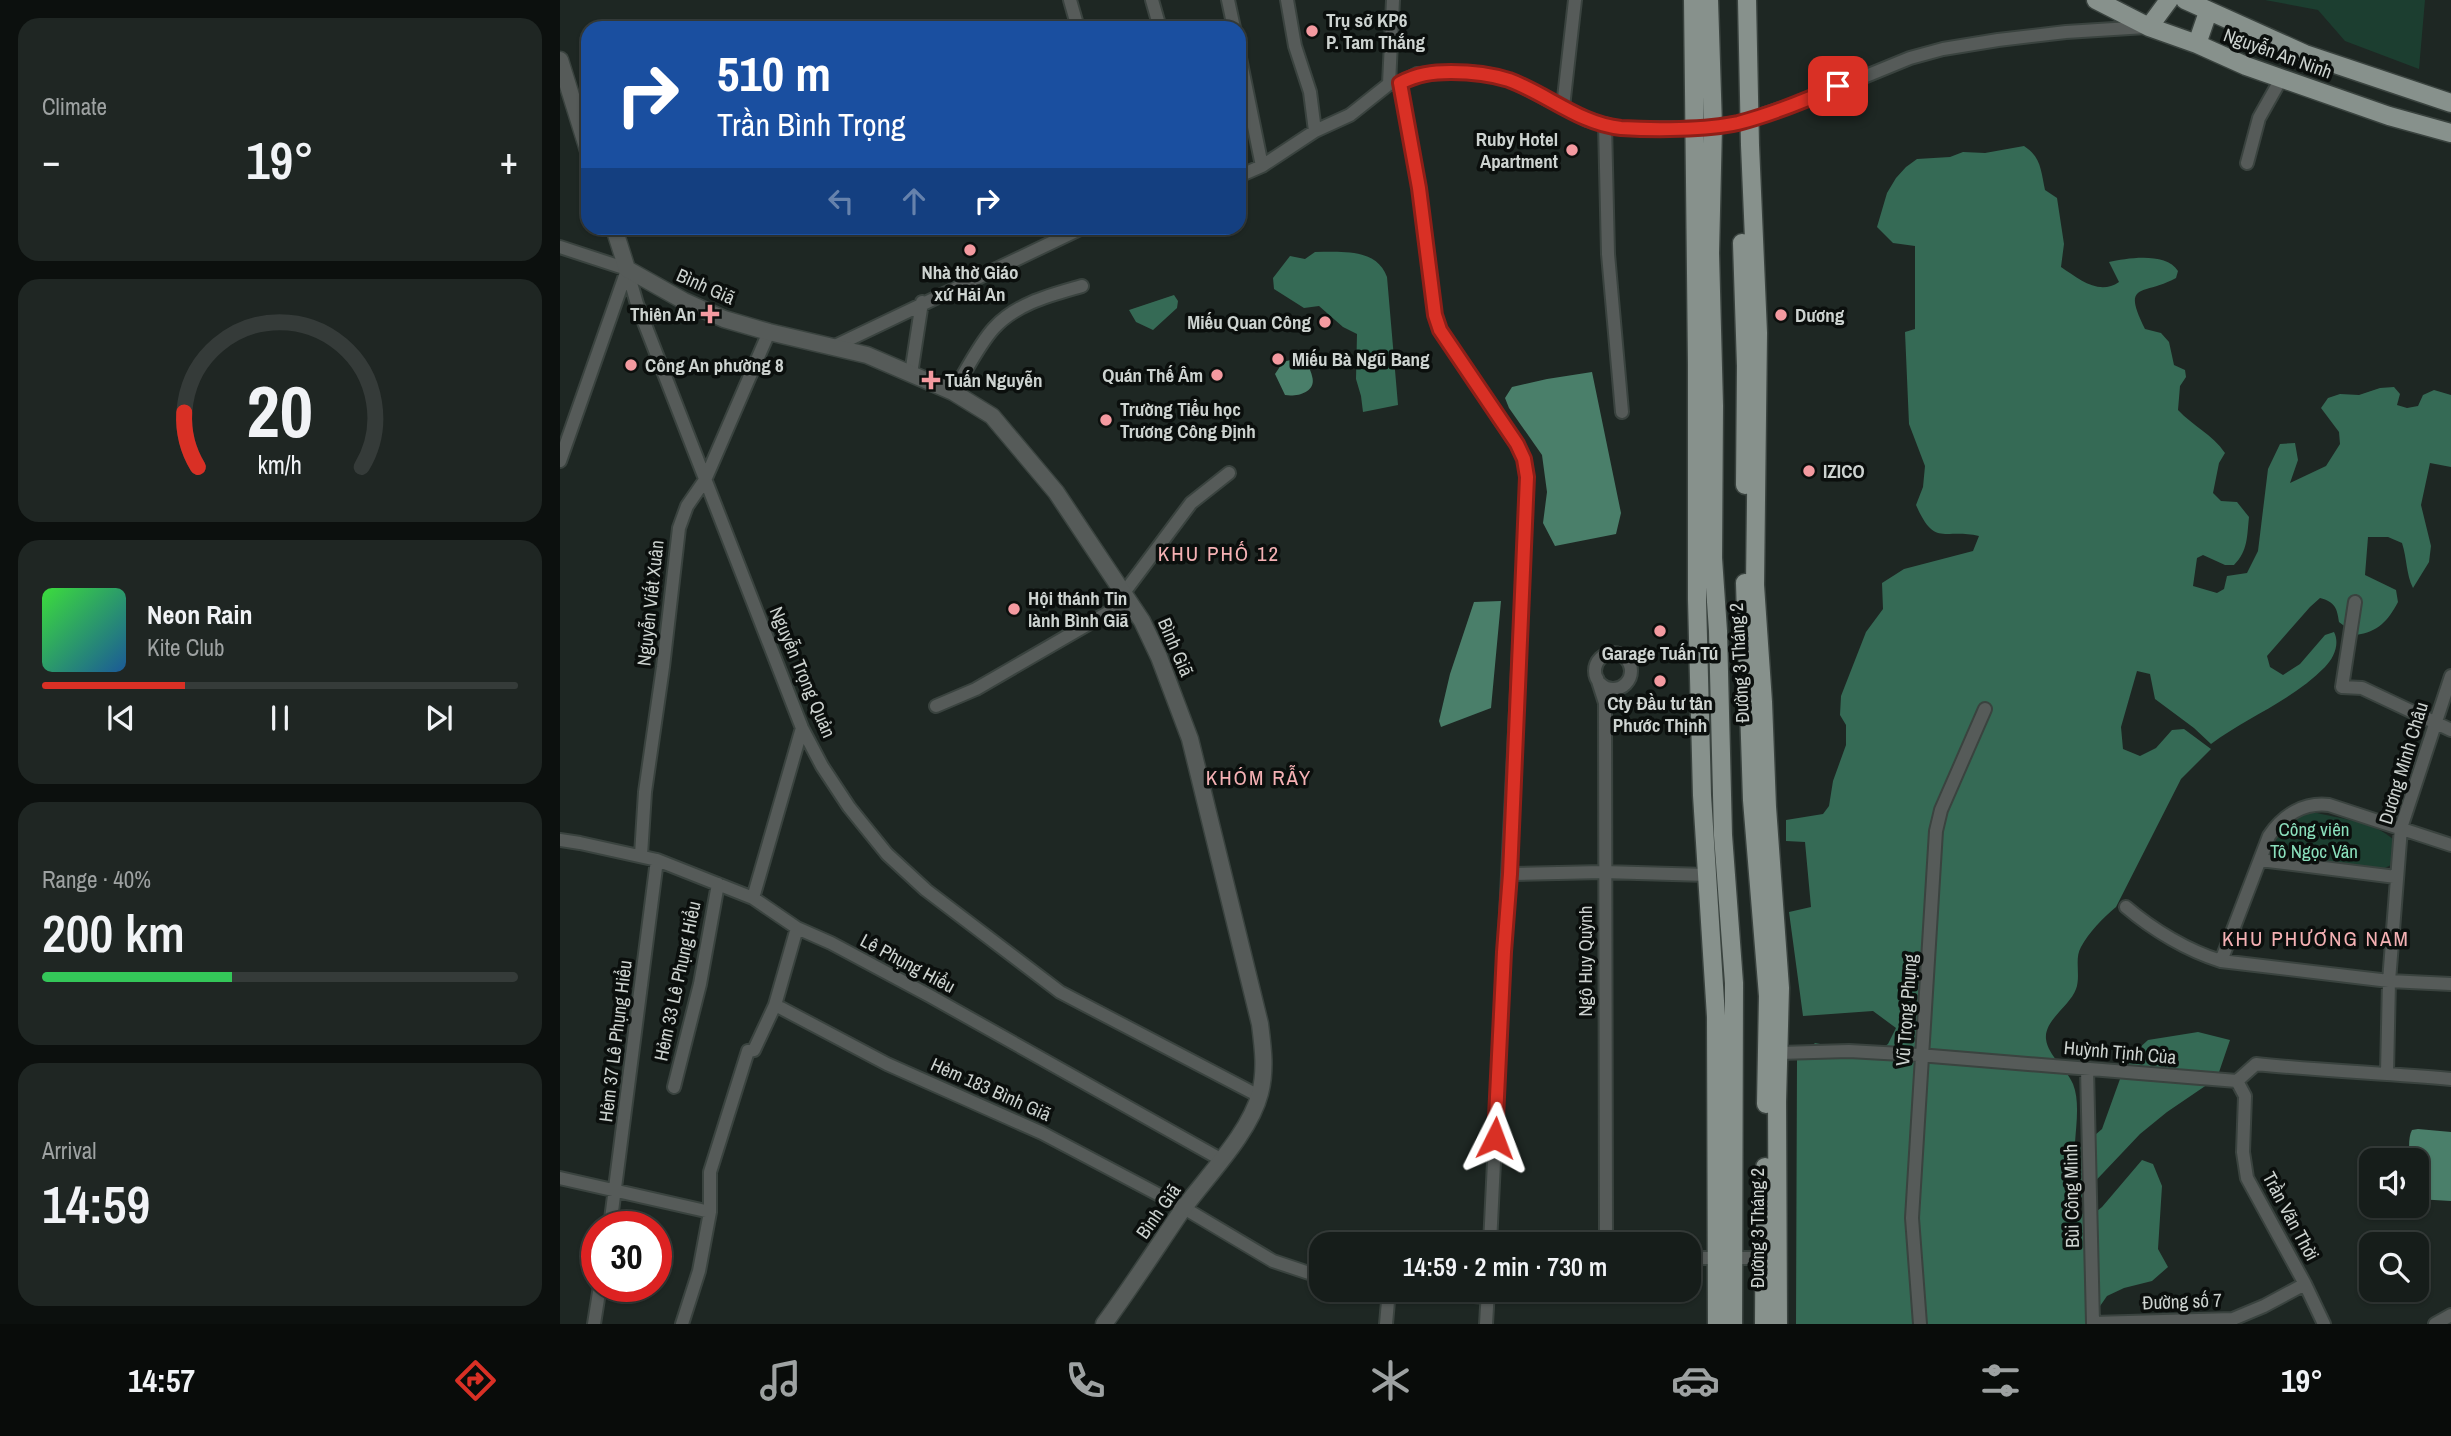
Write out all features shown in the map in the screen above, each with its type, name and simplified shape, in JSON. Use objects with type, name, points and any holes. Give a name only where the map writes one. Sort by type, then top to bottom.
[{"type":"main road","name":"Đường 3 Tháng 2","points":[[1693,0],[1704,127],[1710,253],[1714,406],[1713,558],[1718,631],[1723,835],[1734,983],[1725,1055],[1724,1258],[1717,1324]]},
{"type":"main road","name":"Đường 3 Tháng 2","points":[[1709,0],[1704,127],[1698,630],[1707,875],[1715,988],[1725,1055]]},
{"type":"main road","name":"Đường 3 Tháng 2","points":[[1736,0],[1744,121]]},
{"type":"main road","name":"Đường 3 Tháng 2","points":[[1747,0],[1744,121],[1752,800],[1774,1059],[1772,1258],[1778,1324]]},
{"type":"main road","name":"Nguyễn An Ninh","points":[[2096,0],[2149,27],[2197,44],[2246,66],[2389,116],[2445,132]]},
{"type":"main road","points":[[2149,27],[2169,0]]},
{"type":"main road","name":"Nguyễn An Ninh","points":[[2185,0],[2305,54],[2448,102]]},
{"type":"main road","points":[[2197,44],[2208,12]]},
{"type":"main road","points":[[2445,132],[2448,102]]},
{"type":"main road","name":"Đường 3 Tháng 2","points":[[1724,1258],[1733,1324]]},
{"type":"main road","name":"Đường 3 Tháng 2","points":[[1764,1324],[1772,1258]]},
{"type":"street","points":[[1070,0],[1076,21]]},
{"type":"street","points":[[1152,0],[1158,21]]},
{"type":"street","points":[[1228,0],[1232,21]]},
{"type":"street","points":[[1287,0],[1295,46],[1310,92],[1315,131]]},
{"type":"street","points":[[1393,0],[1394,83],[1419,188],[1437,323],[1517,444],[1524,459],[1527,477],[1510,874],[1491,1232]]},
{"type":"street","points":[[1563,107],[1576,0]]},
{"type":"street","points":[[1246,173],[1262,166],[1315,131],[1350,115],[1394,83],[1417,74],[1436,72],[1491,75],[1512,81],[1587,120],[1620,128],[1704,127],[1744,121],[1810,99],[1910,58],[1943,49],[2066,32],[2149,27]]},
{"type":"street","points":[[560,60],[581,128]]},
{"type":"street","points":[[2247,163],[2259,118],[2281,79]]},
{"type":"street","points":[[1246,87],[1262,166]]},
{"type":"street","points":[[1605,124],[1608,254],[1622,412]]},
{"type":"street","points":[[560,461],[563,445],[627,269],[616,235]]},
{"type":"street","points":[[830,348],[1067,235]]},
{"type":"street","points":[[560,247],[627,269]]},
{"type":"street","name":"Bình Giã","points":[[627,269],[684,301],[724,319],[830,348],[867,355],[953,393],[992,415],[1056,492],[1142,621],[1159,657],[1190,739],[1260,1024],[1264,1066],[1259,1096],[1248,1120],[1104,1324]]},
{"type":"street","name":"Nguyễn Trọng Quản","points":[[627,269],[637,303],[802,728],[822,766],[849,807],[887,855],[926,890],[1060,992],[1259,1096]]},
{"type":"street","points":[[953,393],[993,329],[999,324],[1018,309],[1082,286]]},
{"type":"street","points":[[911,374],[922,302]]},
{"type":"street","name":"Nguyễn Viết Xuân","points":[[641,855],[645,792],[663,667],[676,541],[687,506],[705,480],[769,332]]},
{"type":"street","points":[[936,706],[976,689],[1126,597],[1191,503],[1229,473]]},
{"type":"street","points":[[2355,602],[2342,687],[2362,688],[2451,730]]},
{"type":"street","points":[[1698,630],[1718,631]]},
{"type":"street","name":"Dương Minh Châu","points":[[2387,1073],[2389,981],[2401,828],[2451,676]]},
{"type":"street","name":"Ngô Huy Quỳnh","points":[[1597,678],[1605,703],[1605,1232]]},
{"type":"street","name":"Vũ Trọng Phụng","points":[[1920,1324],[1912,1218],[1936,831],[1941,810],[1985,709]]},
{"type":"street","points":[[753,898],[802,728]]},
{"type":"street","points":[[2221,961],[2275,827],[2291,814],[2314,804],[2329,805],[2451,845]]},
{"type":"street","name":"Lê Phụng Hiểu","points":[[560,840],[641,855],[753,898],[797,928],[831,943],[930,996],[1222,1160]]},
{"type":"street","name":"Hẻm 37 Lê Phụng Hiểu","points":[[612,1211],[657,860]]},
{"type":"street","points":[[2260,860],[2396,877]]},
{"type":"street","points":[[1510,874],[1603,872],[1707,875]]},
{"type":"street","name":"Hẻm 33 Lê Phụng Hiểu","points":[[674,1087],[700,984],[718,884]]},
{"type":"street","points":[[2126,907],[2203,956],[2221,961],[2389,981],[2451,984]]},
{"type":"street","points":[[681,1324],[699,1271],[710,1212],[710,1172],[748,1051],[754,1050],[775,1005],[797,928]]},
{"type":"street","name":"Hẻm 183 Bình Giã","points":[[781,1008],[887,1065],[1042,1133],[1184,1208],[1273,1261],[1309,1273]]},
{"type":"street","name":"Huỳnh Tịnh Của","points":[[1774,1059],[1849,1051],[2237,1081]]},
{"type":"street","points":[[2237,1081],[2256,1064],[2323,1072],[2387,1073],[2451,1079]]},
{"type":"street","name":"Bùi Công Minh","points":[[2087,1069],[2093,1323]]},
{"type":"street","name":"Trần Văn Thời","points":[[2237,1081],[2245,1096],[2243,1153],[2247,1178],[2324,1324]]},
{"type":"street","points":[[560,1178],[710,1212]]},
{"type":"street","points":[[1701,1258],[1772,1258]]},
{"type":"street","name":"Đường số 7","points":[[2093,1323],[2233,1319],[2305,1284]]},
{"type":"street","points":[[594,1324],[597,1302]]},
{"type":"street","points":[[1386,1324],[1389,1302]]},
{"type":"street","points":[[1486,1324],[1487,1302]]},
{"type":"street","points":[[2435,1324],[2451,1315]]},
{"type":"green space","points":[[2265,0],[2425,0],[2419,69],[2345,41],[2318,10]]},
{"type":"green space","name":"Công viên Tô Ngọc Vân","points":[[2313,812],[2367,825],[2386,834],[2394,840],[2393,864],[2381,870],[2289,864],[2277,855],[2277,838],[2280,831],[2290,822]]},
{"type":"shaded area","points":[[2024,146],[2037,160],[2045,190],[2057,198],[2064,244],[2061,267],[2097,287],[2112,286],[2119,282],[2109,262],[2136,258],[2156,259],[2165,261],[2178,271],[2176,278],[2139,292],[2135,303],[2138,314],[2145,329],[2161,333],[2169,342],[2174,365],[2185,370],[2186,377],[2180,386],[2178,410],[2225,453],[2219,463],[2213,493],[2221,501],[2237,502],[2249,517],[2246,543],[2239,560],[2234,565],[2225,565],[2203,555],[2197,558],[2193,586],[2217,593],[2224,589],[2227,576],[2247,573],[2258,551],[2268,469],[2280,444],[2295,443],[2298,460],[2290,483],[2326,466],[2340,444],[2339,432],[2321,408],[2328,398],[2340,394],[2359,395],[2380,388],[2394,387],[2400,394],[2397,405],[2407,408],[2418,406],[2423,395],[2434,390],[2451,395],[2451,467],[2430,463],[2421,505],[2431,546],[2429,562],[2413,588],[2402,543],[2388,537],[2368,537],[2365,575],[2396,590],[2398,602],[2382,624],[2356,635],[2339,622],[2332,604],[2320,598],[2267,656],[2270,667],[2283,675],[2300,664],[2325,635],[2334,632],[2335,651],[2325,667],[2284,699],[2211,744],[2155,699],[2150,674],[2137,671],[2121,727],[2123,749],[2140,756],[2156,748],[2172,730],[2184,729],[2211,749],[2181,779],[2116,907],[2081,947],[2076,989],[2053,1019],[2046,1032],[2046,1039],[2050,1051],[2073,1084],[2077,1106],[2075,1143],[2081,1147],[2102,1129],[2120,1079],[2137,1050],[2148,1040],[2198,1032],[2230,1040],[2217,1078],[2140,1134],[2085,1192],[2076,1206],[2087,1219],[2102,1207],[2142,1160],[2153,1164],[2162,1186],[2158,1249],[2168,1267],[2152,1281],[2124,1288],[2107,1296],[2092,1324],[1796,1324],[1797,1060],[1815,1043],[1873,1054],[1888,1044],[1896,1028],[1873,1011],[1803,1016],[1789,912],[1811,907],[1805,842],[1786,841],[1786,820],[1823,814],[1829,806],[1833,781],[1846,745],[1846,725],[1840,715],[1841,696],[1866,632],[1883,609],[1882,583],[1904,569],[1973,551],[1979,536],[1935,532],[1916,505],[1923,487],[1925,466],[1909,424],[1905,332],[1915,329],[1915,246],[1893,243],[1877,227],[1887,193],[1896,178],[1917,159],[1950,157],[1963,152],[1985,153]]},
{"type":"shaded area","points":[[1315,252],[1367,256],[1382,268],[1387,277],[1398,405],[1363,412],[1356,379],[1357,334],[1343,327],[1319,306],[1304,308],[1274,289],[1273,278],[1290,256],[1305,259]]},
{"type":"shaded area","points":[[1174,295],[1178,301],[1177,308],[1153,330],[1136,322],[1129,310]]},
{"type":"shaded area","points":[[1298,358],[1305,360],[1310,370],[1312,386],[1301,394],[1285,395],[1275,374],[1283,362]]},
{"type":"shaded area","points":[[1592,372],[1621,513],[1616,534],[1555,546],[1543,523],[1547,492],[1542,455],[1505,398],[1512,387]]},
{"type":"shaded area","points":[[1501,601],[1491,708],[1441,727],[1439,721],[1450,674],[1474,602]]},
{"type":"shaded area","points":[[2412,1130],[2451,1132],[2451,1201],[2429,1200],[2429,1148],[2409,1148]]},
{"type":"place","name":"Trụ sở KP6 P. Tam Thắng","points":[[1312,31]]},
{"type":"place","name":"Ruby Hotel Apartment","points":[[1572,150]]},
{"type":"place","name":"Nhà thờ Giáo xứ Hải An","points":[[970,250]]},
{"type":"place","name":"Thiên An","points":[[710,314]]},
{"type":"place","name":"Dương","points":[[1781,315]]},
{"type":"place","name":"Miếu Quan Công","points":[[1325,322]]},
{"type":"place","name":"Miếu Bà Ngũ Bang","points":[[1278,359]]},
{"type":"place","name":"Công An phường 8","points":[[631,365]]},
{"type":"place","name":"Quán Thế Âm","points":[[1217,375]]},
{"type":"place","name":"Tuấn Nguyễn","points":[[931,380]]},
{"type":"place","name":"Trường Tiểu học Trương Công Định","points":[[1106,420]]},
{"type":"place","name":"IZICO","points":[[1809,471]]},
{"type":"place","name":"Hội thánh Tin lành Bình Giã","points":[[1014,609]]},
{"type":"place","name":"Garage Tuấn Tú","points":[[1660,631]]},
{"type":"place","name":"Cty Đầu tư tân Phước Thịnh","points":[[1660,681]]},
{"type":"district","name":"KHU PHỐ 12","points":[[1219,553]]},
{"type":"district","name":"KHÓM RẪY","points":[[1259,777]]},
{"type":"district","name":"KHU PHƯƠNG NAM","points":[[2316,938]]},
{"type":"route","points":[[1495,1138],[1510,874],[1527,477],[1524,459],[1517,444],[1440,330],[1435,315],[1419,188],[1400,83],[1417,74],[1436,72],[1491,75],[1512,81],[1587,120],[1620,128],[1696,128],[1738,123],[1810,99],[1838,86]]}]
